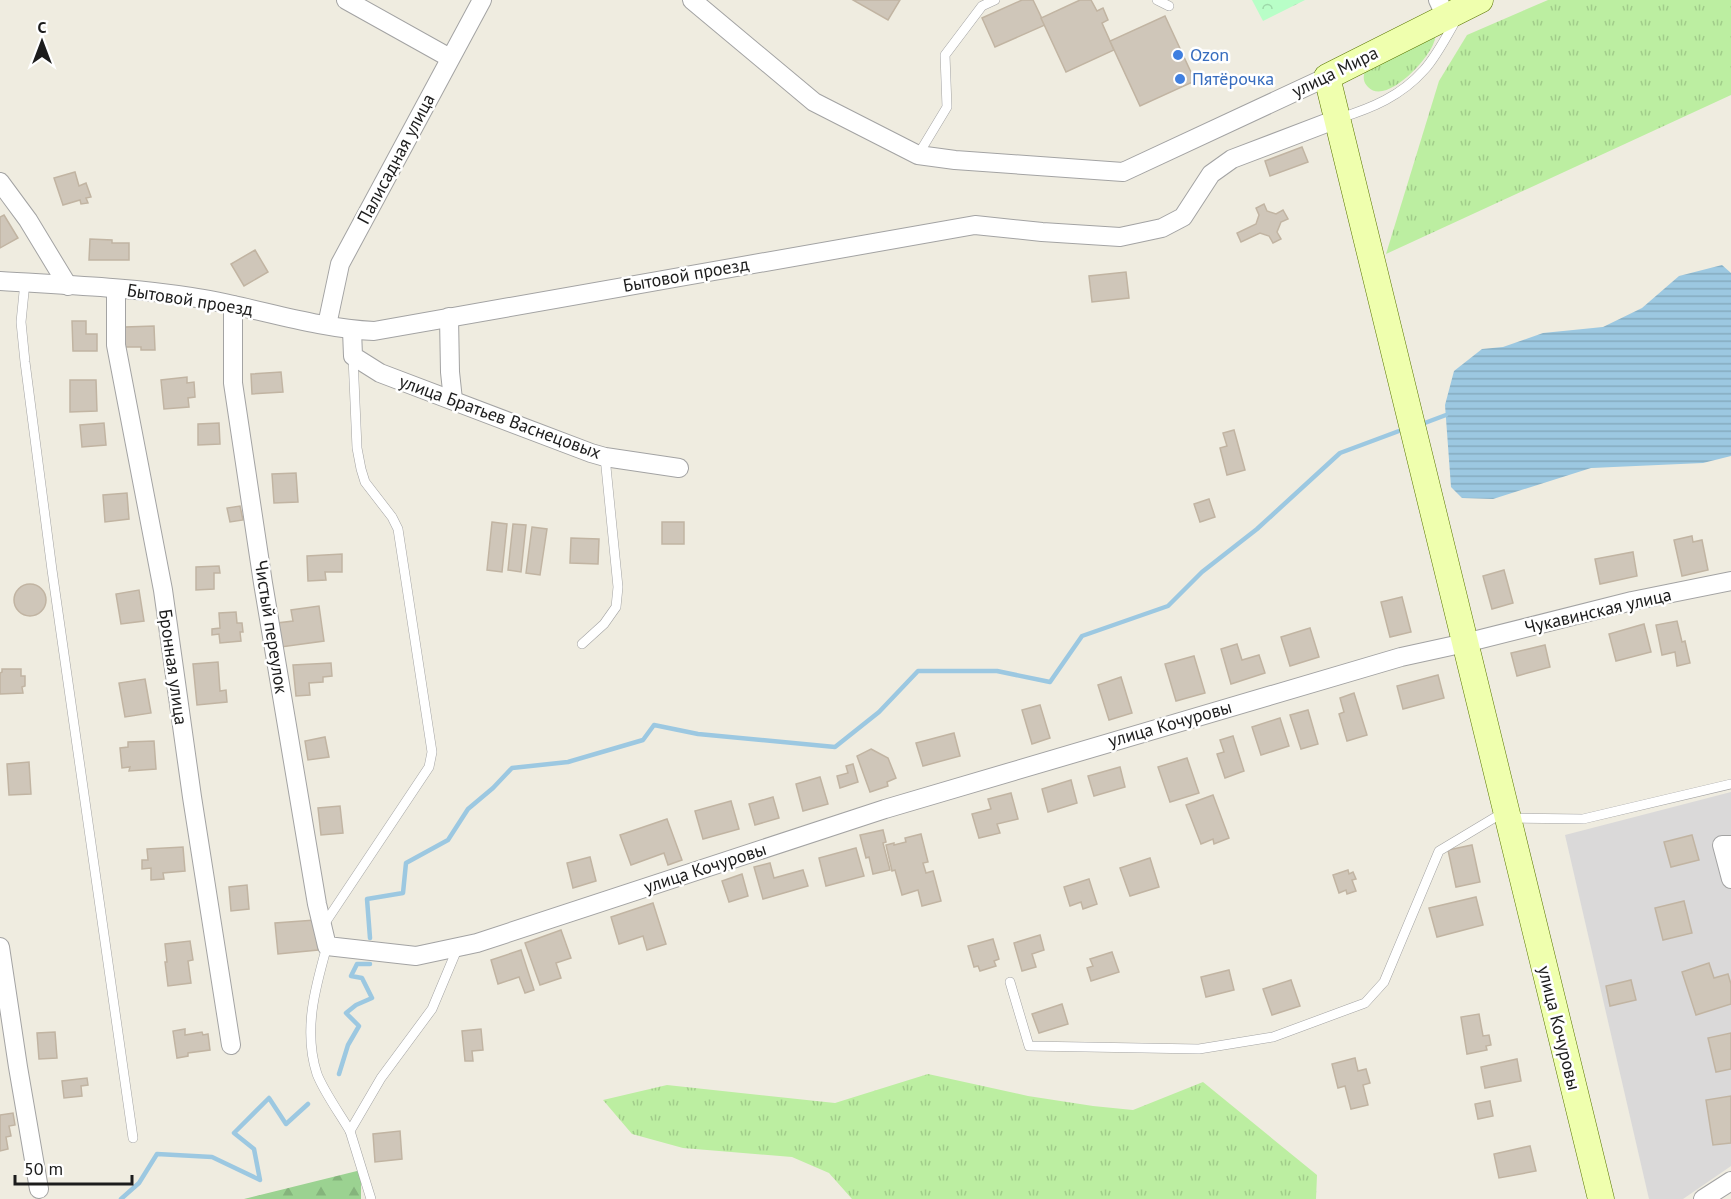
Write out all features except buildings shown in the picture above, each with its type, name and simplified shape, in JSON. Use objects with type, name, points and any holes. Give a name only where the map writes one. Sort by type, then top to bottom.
[{"type":"street","points":[[346,0],[450,58]]},
{"type":"street","name":"Палисадная улица","points":[[327,325],[340,264],[482,0]]},
{"type":"street","points":[[692,0],[814,102],[918,155]]},
{"type":"street","name":"улица Мира","points":[[918,155],[955,160],[1123,172],[1327,77],[1457,6]]},
{"type":"street","points":[[1327,77],[1465,644]]},
{"type":"street","name":"Бытовой проезд","points":[[0,281],[190,297],[352,330],[374,331],[975,225],[1119,237],[1162,228],[1183,217],[1211,174],[1232,159],[1337,119]]},
{"type":"street","points":[[0,182],[28,220],[68,286]]},
{"type":"street","name":"Бронная улица","points":[[116,289],[116,345],[163,590],[192,797],[231,1045]]},
{"type":"street","name":"Чистый переулок","points":[[233,305],[233,383],[265,594],[317,904],[327,946]]},
{"type":"street","points":[[449,317],[453,400]]},
{"type":"street","points":[[352,330],[353,356]]},
{"type":"street","name":"улица Братьев Васнецовых","points":[[353,356],[381,373],[605,457],[679,468]]},
{"type":"street","name":"Чукавинская улица","points":[[1465,644],[1632,601],[1731,581]]},
{"type":"street","name":"улица Кочуровы","points":[[327,946],[416,956],[458,947],[906,802],[1401,657],[1465,644],[1601,1199]]},
{"type":"street","points":[[1727,845],[1731,879]]},
{"type":"street","points":[[0,947],[39,1189]]},
{"type":"street","points":[[1703,1199],[1731,1180]]},
{"type":"lane","points":[[918,155],[947,107],[945,55],[982,6],[995,0]]},
{"type":"lane","points":[[1157,0],[1169,6]]},
{"type":"lane","points":[[1337,119],[1391,98],[1425,70],[1457,6]]},
{"type":"lane","points":[[25,282],[21,322],[25,362],[52,570],[133,1137]]},
{"type":"lane","points":[[323,926],[429,767],[432,752],[398,529],[392,517],[365,482],[361,469],[357,448],[353,356]]},
{"type":"lane","points":[[582,644],[604,624],[616,607],[618,586],[605,457]]},
{"type":"lane","points":[[1010,982],[1029,1046],[1199,1049],[1273,1037],[1365,1003],[1384,982],[1439,851],[1507,814],[1583,819],[1731,784]]},
{"type":"lane","points":[[327,946],[316,984],[310,1020],[311,1051],[318,1076],[350,1131],[370,1199]]},
{"type":"lane","points":[[350,1131],[381,1078],[432,1009],[458,947]]},
{"type":"shaded area","points":[[1731,792],[1731,1166],[1683,1199],[1649,1199],[1565,835]]},
{"type":"green space","points":[[1252,0],[1305,0],[1263,21]]},
{"type":"green space","points":[[1548,0],[1731,0],[1731,95],[1386,254],[1439,81],[1467,35]]},
{"type":"green space","points":[[1433,34],[1435,39],[1430,50],[1406,78],[1385,90],[1376,91],[1366,85],[1365,70]]},
{"type":"green space","points":[[928,1074],[1028,1096],[1133,1110],[1203,1082],[1317,1175],[1316,1199],[852,1199],[829,1173],[792,1157],[683,1148],[632,1134],[603,1100],[667,1085],[835,1103]]},
{"type":"green space","points":[[361,1170],[361,1199],[244,1199]]},
{"type":"water","points":[[1722,265],[1731,273],[1731,456],[1703,463],[1591,468],[1493,499],[1462,498],[1451,487],[1445,405],[1454,371],[1482,349],[1503,347],[1543,333],[1603,327],[1642,308],[1679,276]]},
{"type":"waterway","points":[[1422,424],[1446,415]]},
{"type":"waterway","points":[[370,938],[367,899],[403,893],[406,863],[448,840],[468,809],[512,768],[568,762],[643,740],[654,725],[698,734],[835,747],[879,712],[918,671],[997,671],[1050,682],[1082,636],[1168,606],[1202,572],[1257,529],[1340,453],[1399,431]]},
{"type":"waterway","points":[[339,1074],[348,1045],[359,1026],[346,1013],[356,1005],[372,998],[362,978],[351,976],[357,964],[370,964]]},
{"type":"waterway","points":[[121,1199],[139,1183],[157,1154],[212,1157],[260,1180],[254,1149],[234,1133],[269,1098],[286,1124],[308,1104]]},
{"type":"place","name":"Ozon","points":[[1178,55]]},
{"type":"place","name":"Пятёрочка","points":[[1180,79]]}]
